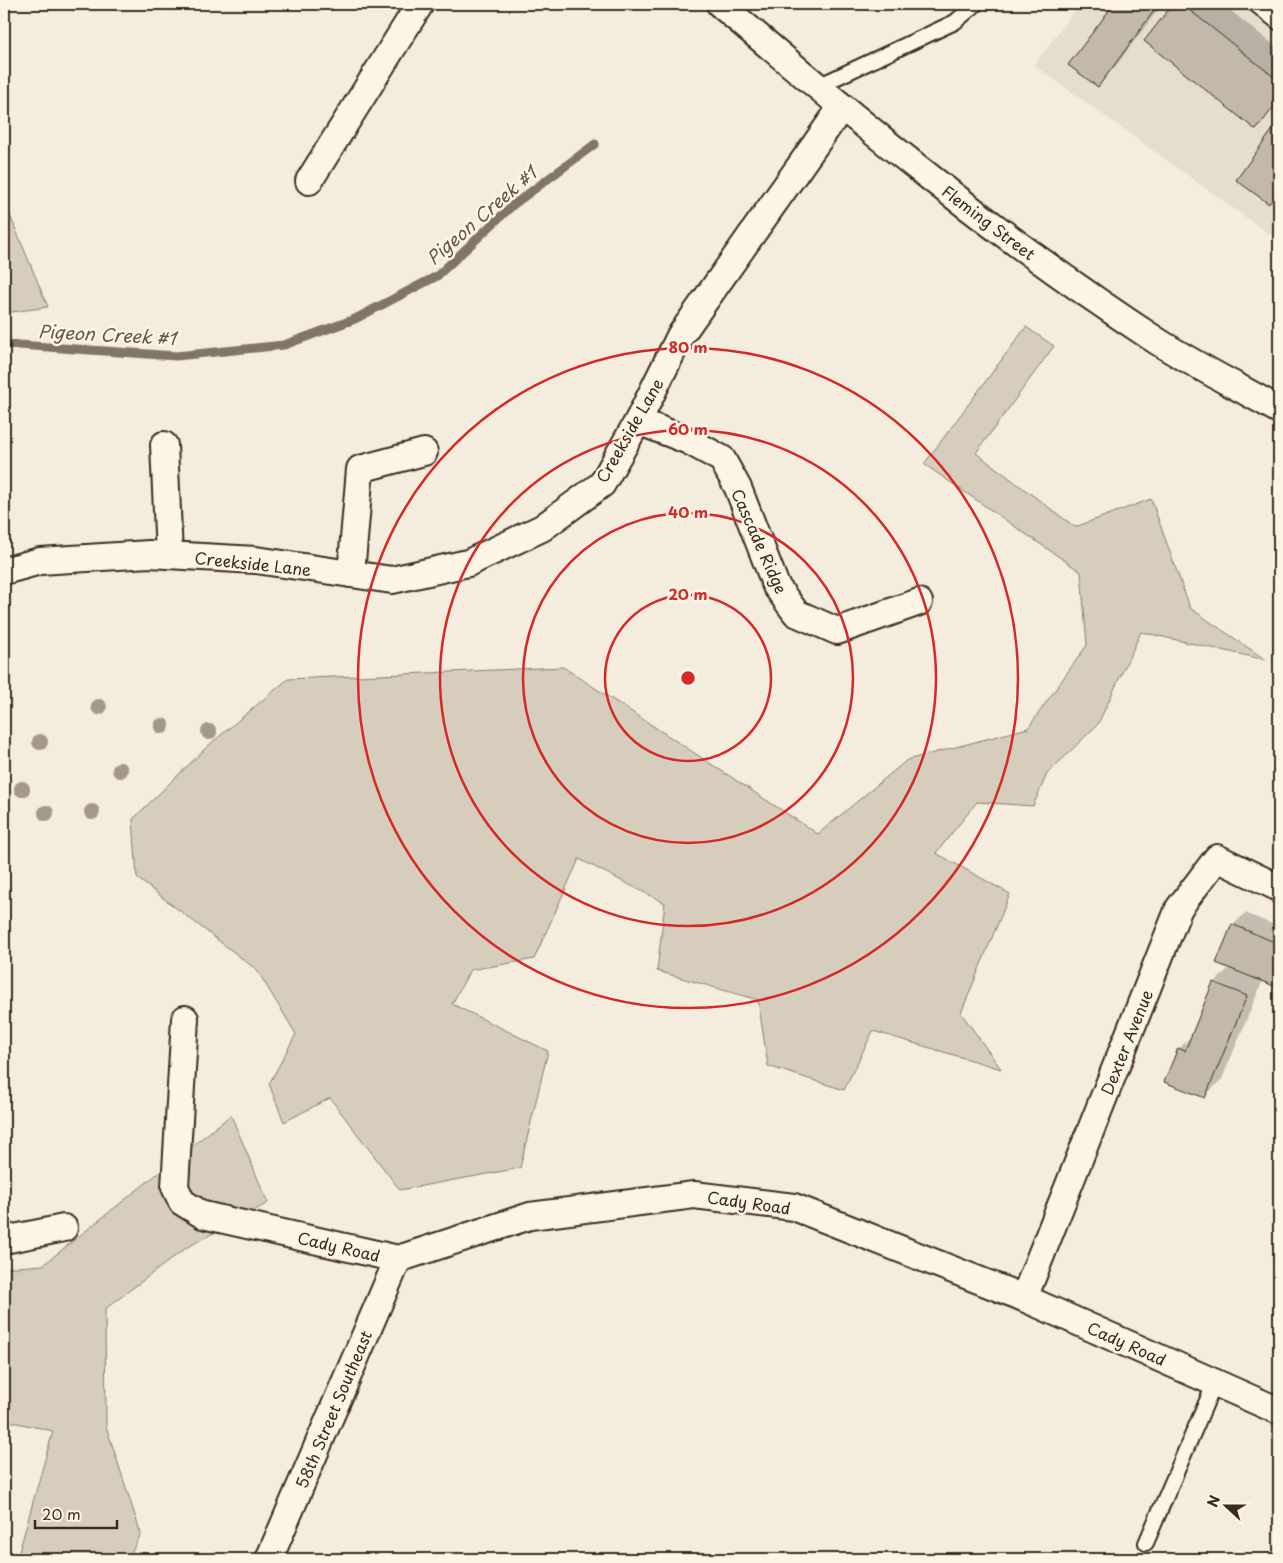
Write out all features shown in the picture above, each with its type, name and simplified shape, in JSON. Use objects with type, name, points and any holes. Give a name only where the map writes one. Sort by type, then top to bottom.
[{"type":"street","points":[[309,181],[420,4]]},
{"type":"street","name":"Fleming Street","points":[[720,4],[841,108],[1012,242],[1159,342],[1279,410]]},
{"type":"street","name":"Creekside Lane","points":[[4,571],[40,562],[149,554],[256,560],[392,580],[468,563],[542,528],[602,484],[638,421],[680,336],[841,108]]},
{"type":"street","name":"Cascade Ridge","points":[[638,421],[689,441],[722,459],[738,488],[776,586],[796,613],[837,630],[919,602]]},
{"type":"street","points":[[164,445],[169,555]]},
{"type":"street","points":[[351,574],[360,469],[424,452]]},
{"type":"street","name":"Dexter Avenue","points":[[1024,1298],[1179,908],[1217,858],[1279,888]]},
{"type":"street","name":"Cady Road","points":[[185,1019],[175,1187],[182,1202],[202,1215],[398,1259],[530,1216],[694,1195],[794,1207],[1024,1298],[1279,1411]]},
{"type":"street","points":[[4,1240],[64,1228]]},
{"type":"street","name":"58th Street Southeast","points":[[269,1559],[398,1259]]},
{"type":"lane","points":[[816,87],[955,22],[976,4]]},
{"type":"lane","points":[[1255,4],[1279,23]]},
{"type":"lane","points":[[1146,1543],[1215,1382]]},
{"type":"shaded area","points":[[1079,4],[1279,4],[1279,225],[1272,236],[1034,65]]},
{"type":"shaded area","points":[[4,201],[48,307],[4,313]]},
{"type":"shaded area","points":[[1026,327],[1054,346],[976,453],[1075,527],[1151,499],[1190,608],[1266,660],[1141,632],[1098,724],[1047,774],[1033,806],[977,802],[936,853],[1010,894],[961,1013],[1001,1069],[873,1031],[844,1090],[768,1066],[758,1000],[657,971],[665,903],[579,859],[534,959],[470,970],[452,1004],[548,1051],[520,1168],[400,1190],[330,1098],[284,1122],[269,1084],[296,1034],[257,970],[137,878],[133,819],[209,745],[288,679],[563,667],[818,834],[907,760],[1028,728],[1087,645],[1081,572],[924,464]]},
{"type":"shaded area","points":[[231,1115],[268,1203],[186,1248],[105,1309],[106,1426],[141,1534],[128,1559],[17,1559],[53,1431],[4,1420],[4,1268],[43,1265]]},
{"type":"building","points":[[1114,4],[1159,4],[1098,87],[1068,65]]},
{"type":"building","points":[[1173,4],[1182,4],[1279,81],[1279,100],[1256,130],[1144,41]]},
{"type":"building","points":[[1279,121],[1279,190],[1269,204],[1236,180]]},
{"type":"building","points":[[1232,924],[1279,944],[1279,973],[1274,986],[1216,963]]},
{"type":"building","points":[[1213,982],[1247,996],[1205,1098],[1164,1082],[1178,1048],[1185,1051]]},
{"type":"waterway","name":"Pigeon Creek #1","points":[[4,344],[176,356],[284,345],[355,319],[437,276],[513,205],[595,144]]}]
